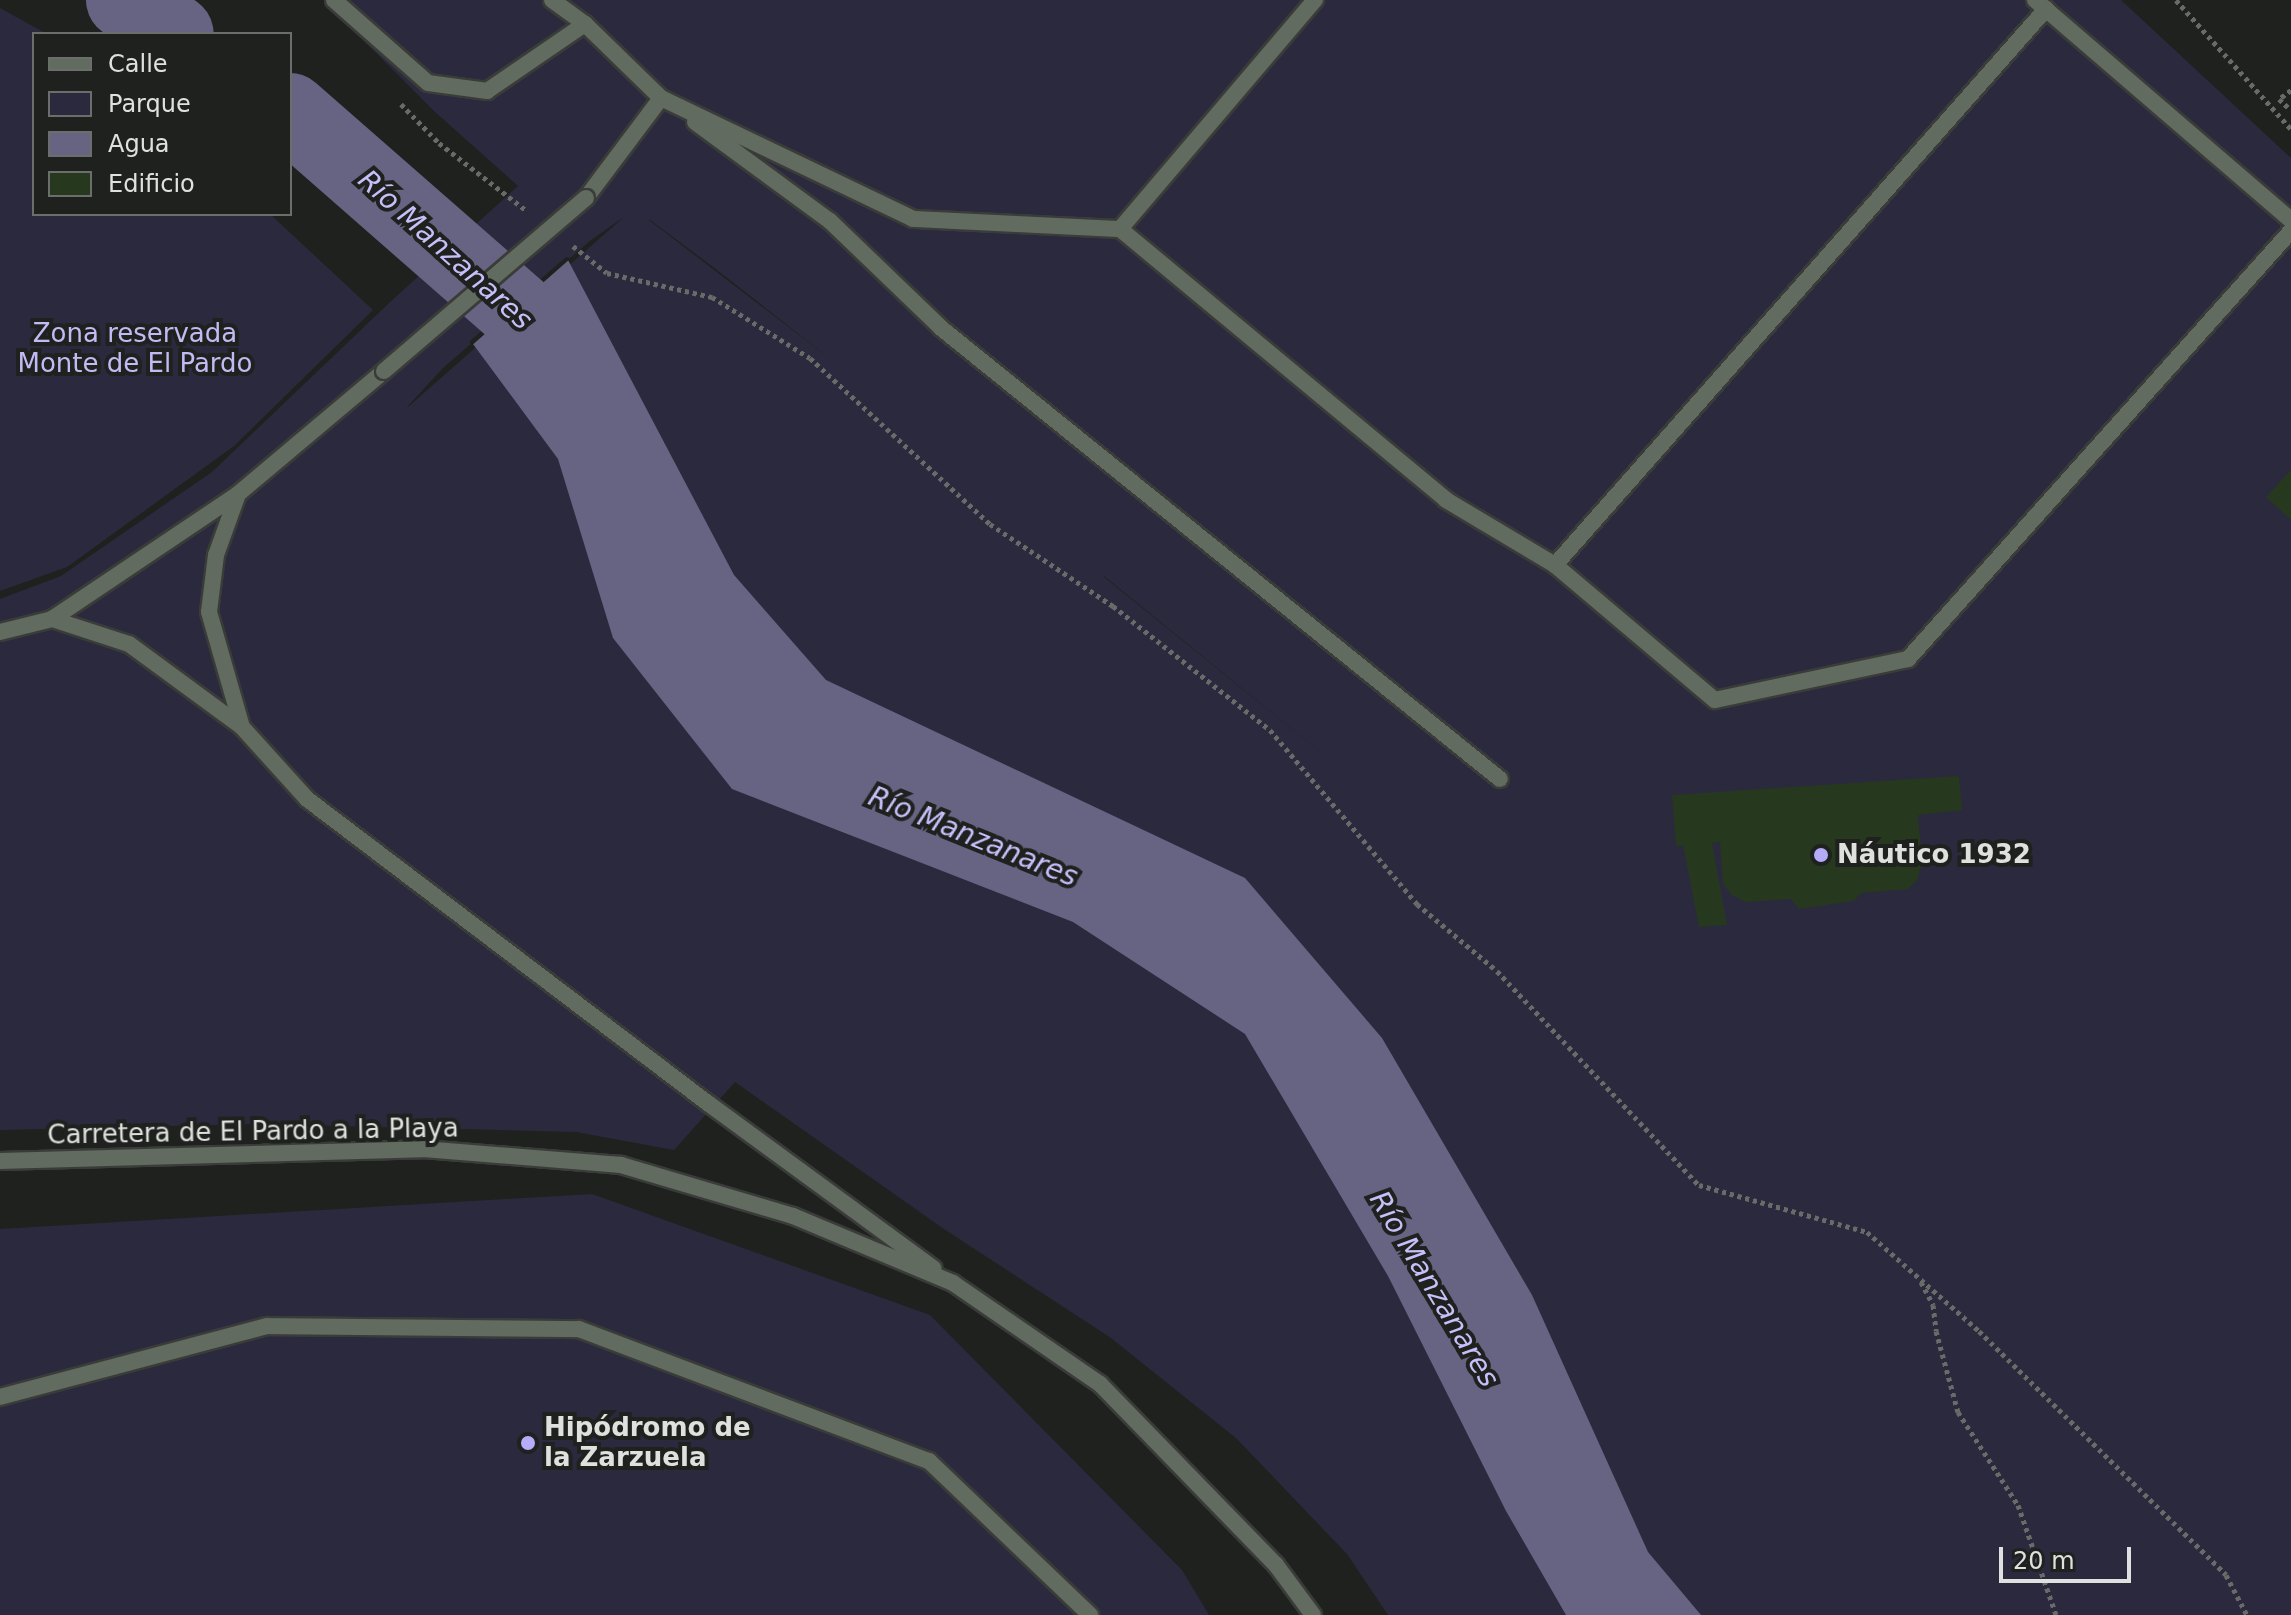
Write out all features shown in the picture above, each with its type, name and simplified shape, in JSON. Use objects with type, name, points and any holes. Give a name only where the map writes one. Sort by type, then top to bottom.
[{"type":"street","points":[[334,0],[428,83],[487,91],[585,24]]},
{"type":"street","points":[[552,0],[585,24],[661,98],[830,221],[941,328],[1500,779]]},
{"type":"street","points":[[1120,229],[1315,0]]},
{"type":"street","points":[[1555,565],[2040,5],[2291,220]]},
{"type":"street","points":[[661,98],[913,219],[1120,229],[1446,500],[1555,565],[1715,700],[1908,659],[2291,231]]},
{"type":"street","points":[[0,632],[52,619],[238,494],[586,198],[661,98]]},
{"type":"street","points":[[238,494],[216,555],[209,612],[242,727]]},
{"type":"street","points":[[52,619],[129,644],[242,727],[307,799],[696,1094],[953,1283]]},
{"type":"street","name":"Carretera de El Pardo a la Playa","points":[[0,1161],[423,1149],[621,1165],[793,1216],[953,1283],[1100,1384],[1276,1565],[1313,1615]]},
{"type":"street","points":[[0,1397],[267,1326],[579,1329],[929,1461],[1090,1615]]},
{"type":"path","points":[[2176,0],[2291,129]]},
{"type":"path","points":[[2291,90],[2279,99],[2291,110]]},
{"type":"path","points":[[394,98],[439,143],[535,217]]},
{"type":"path","points":[[571,245],[607,273],[712,297],[810,358],[990,524],[1113,606],[1270,730],[1417,904],[1497,971],[1699,1185],[1867,1232],[1979,1331],[2226,1575],[2247,1615]]},
{"type":"path","points":[[1918,1278],[1933,1305],[1936,1331],[1958,1412],[2018,1505],[2056,1615]]},
{"type":"green space","points":[[323,0],[2121,0],[2291,158],[2291,1615],[1388,1615],[1347,1554],[1236,1438],[1111,1338],[944,1229],[735,1082],[674,1150],[576,1132],[253,1124],[0,1130],[0,599],[61,576],[212,472],[388,304],[518,186],[434,111]],"holes":[[[624,217],[407,407],[443,368],[591,240]],[[649,220],[717,270],[833,361]],[[1104,576],[1345,772],[1104,577]]]},
{"type":"green space","name":"Zona reservada Monte de El Pardo","points":[[0,8],[43,32],[32,32],[32,216],[272,216],[373,310],[234,446],[67,567],[0,591]]},
{"type":"green space","name":"Hipódromo de la Zarzuela","points":[[592,1194],[930,1315],[1182,1570],[1209,1615],[0,1615],[0,1229]]},
{"type":"water","points":[[568,260],[734,575],[826,680],[1245,878],[1382,1038],[1532,1295],[1648,1552],[1701,1615],[1566,1615],[1506,1511],[1388,1276],[1245,1034],[1073,922],[732,789],[613,638],[558,459],[473,344]]},
{"type":"pier","points":[[566,257],[571,258],[470,347],[470,341]]},
{"type":"building","points":[[2291,470],[2291,520],[2266,497]]},
{"type":"building","name":"Náutico 1932","points":[[1959,776],[1962,810],[1918,815],[1922,863],[1917,880],[1908,889],[1861,893],[1854,901],[1799,909],[1791,899],[1745,902],[1732,895],[1723,884],[1720,842],[1712,843],[1727,925],[1699,927],[1683,845],[1676,847],[1672,795]]},
{"type":"waterway","name":"Río Manzanares","points":[[125,0],[172,32]]},
{"type":"waterway","name":"Río Manzanares","points":[[292,114],[530,322],[575,396]]},
{"type":"place","name":"Náutico 1932","points":[[1821,855]]},
{"type":"place","name":"Hipódromo de la Zarzuela","points":[[528,1443]]}]
